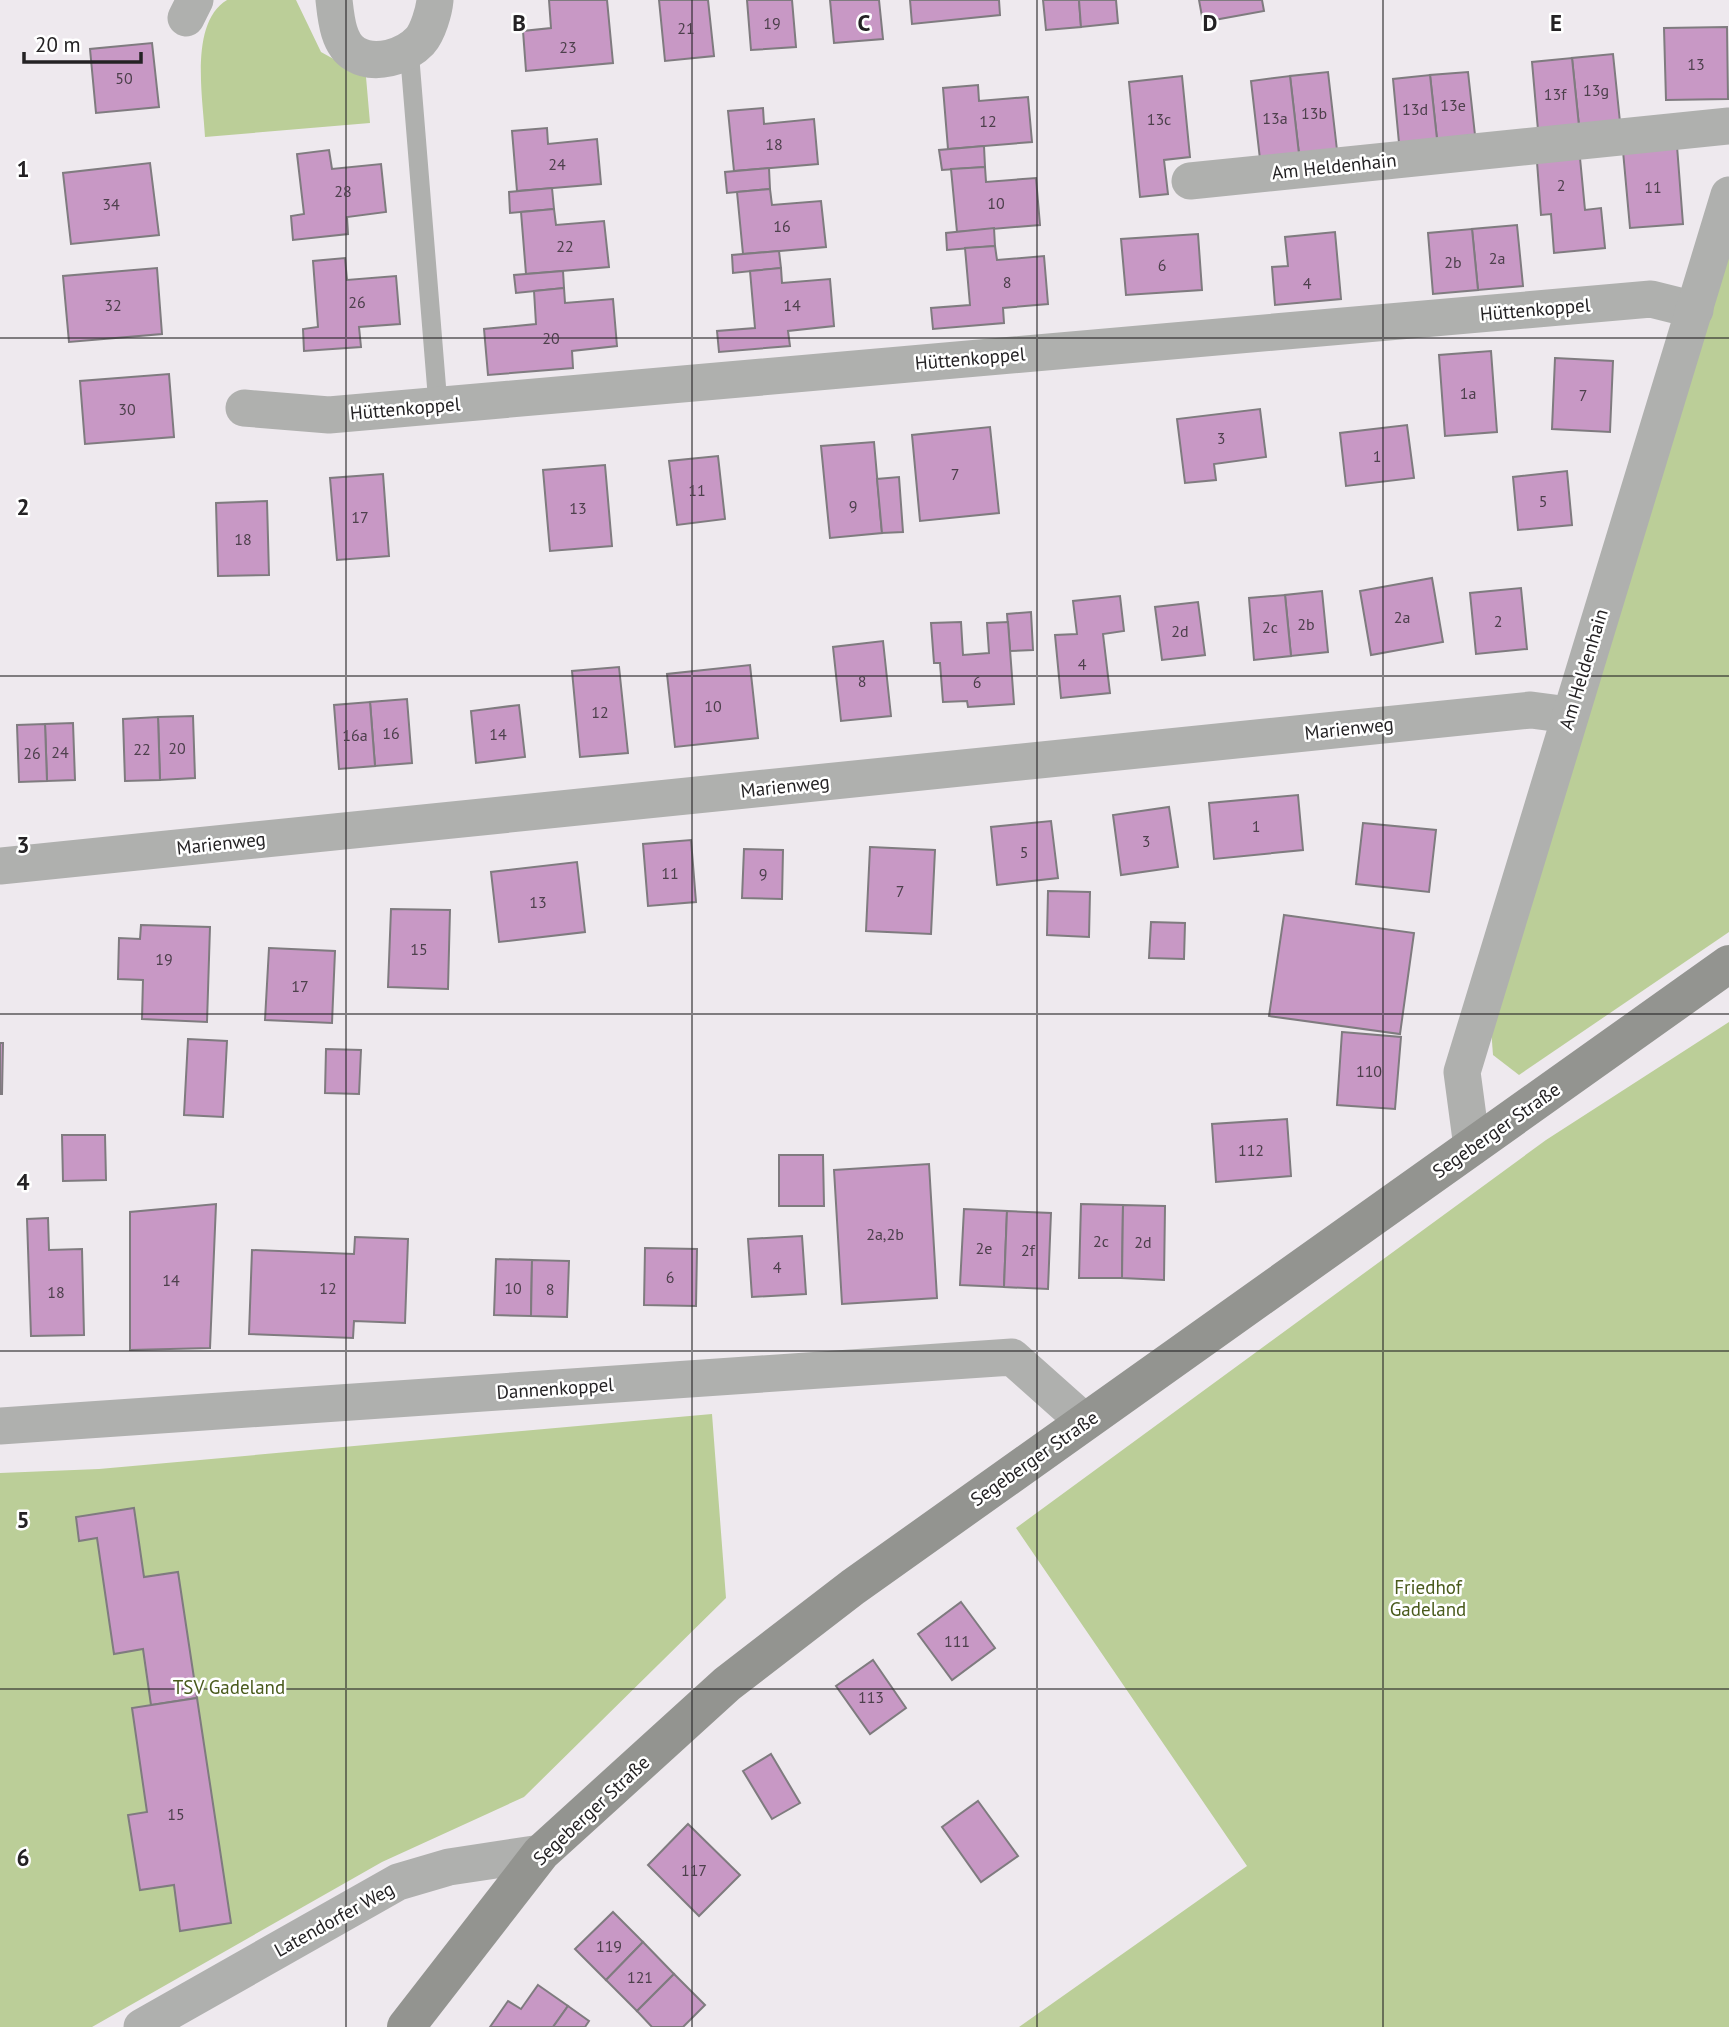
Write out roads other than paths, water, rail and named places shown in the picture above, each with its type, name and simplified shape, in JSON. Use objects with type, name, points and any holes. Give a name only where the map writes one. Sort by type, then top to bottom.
[{"type":"main road","name":"Segeberger Straße","points":[[406,2027],[541,1853],[727,1684],[853,1587],[1729,964]]},
{"type":"street","points":[[334,0],[338,31],[354,54],[376,60],[397,56],[421,40],[435,0]]},
{"type":"street","name":"Am Heldenhain","points":[[1189,181],[1729,126]]},
{"type":"street","name":"Am Heldenhain","points":[[1472,1147],[1462,1072],[1729,195]]},
{"type":"street","name":"Hüttenkoppel","points":[[244,408],[329,415],[1651,299],[1695,310]]},
{"type":"street","name":"Marienweg","points":[[0,866],[1531,710],[1569,715]]},
{"type":"street","name":"Dannenkoppel","points":[[0,1426],[1012,1357],[1085,1422]]},
{"type":"street","name":"Latendorfer Weg","points":[[142,2027],[398,1882],[449,1867],[541,1853]]},
{"type":"lane","points":[[410,48],[438,405]]},
{"type":"park label","name":"Friedhof Gadeland","points":[[1428,1598]]},
{"type":"park label","name":"TSV Gadeland","points":[[229,1687]]}]
